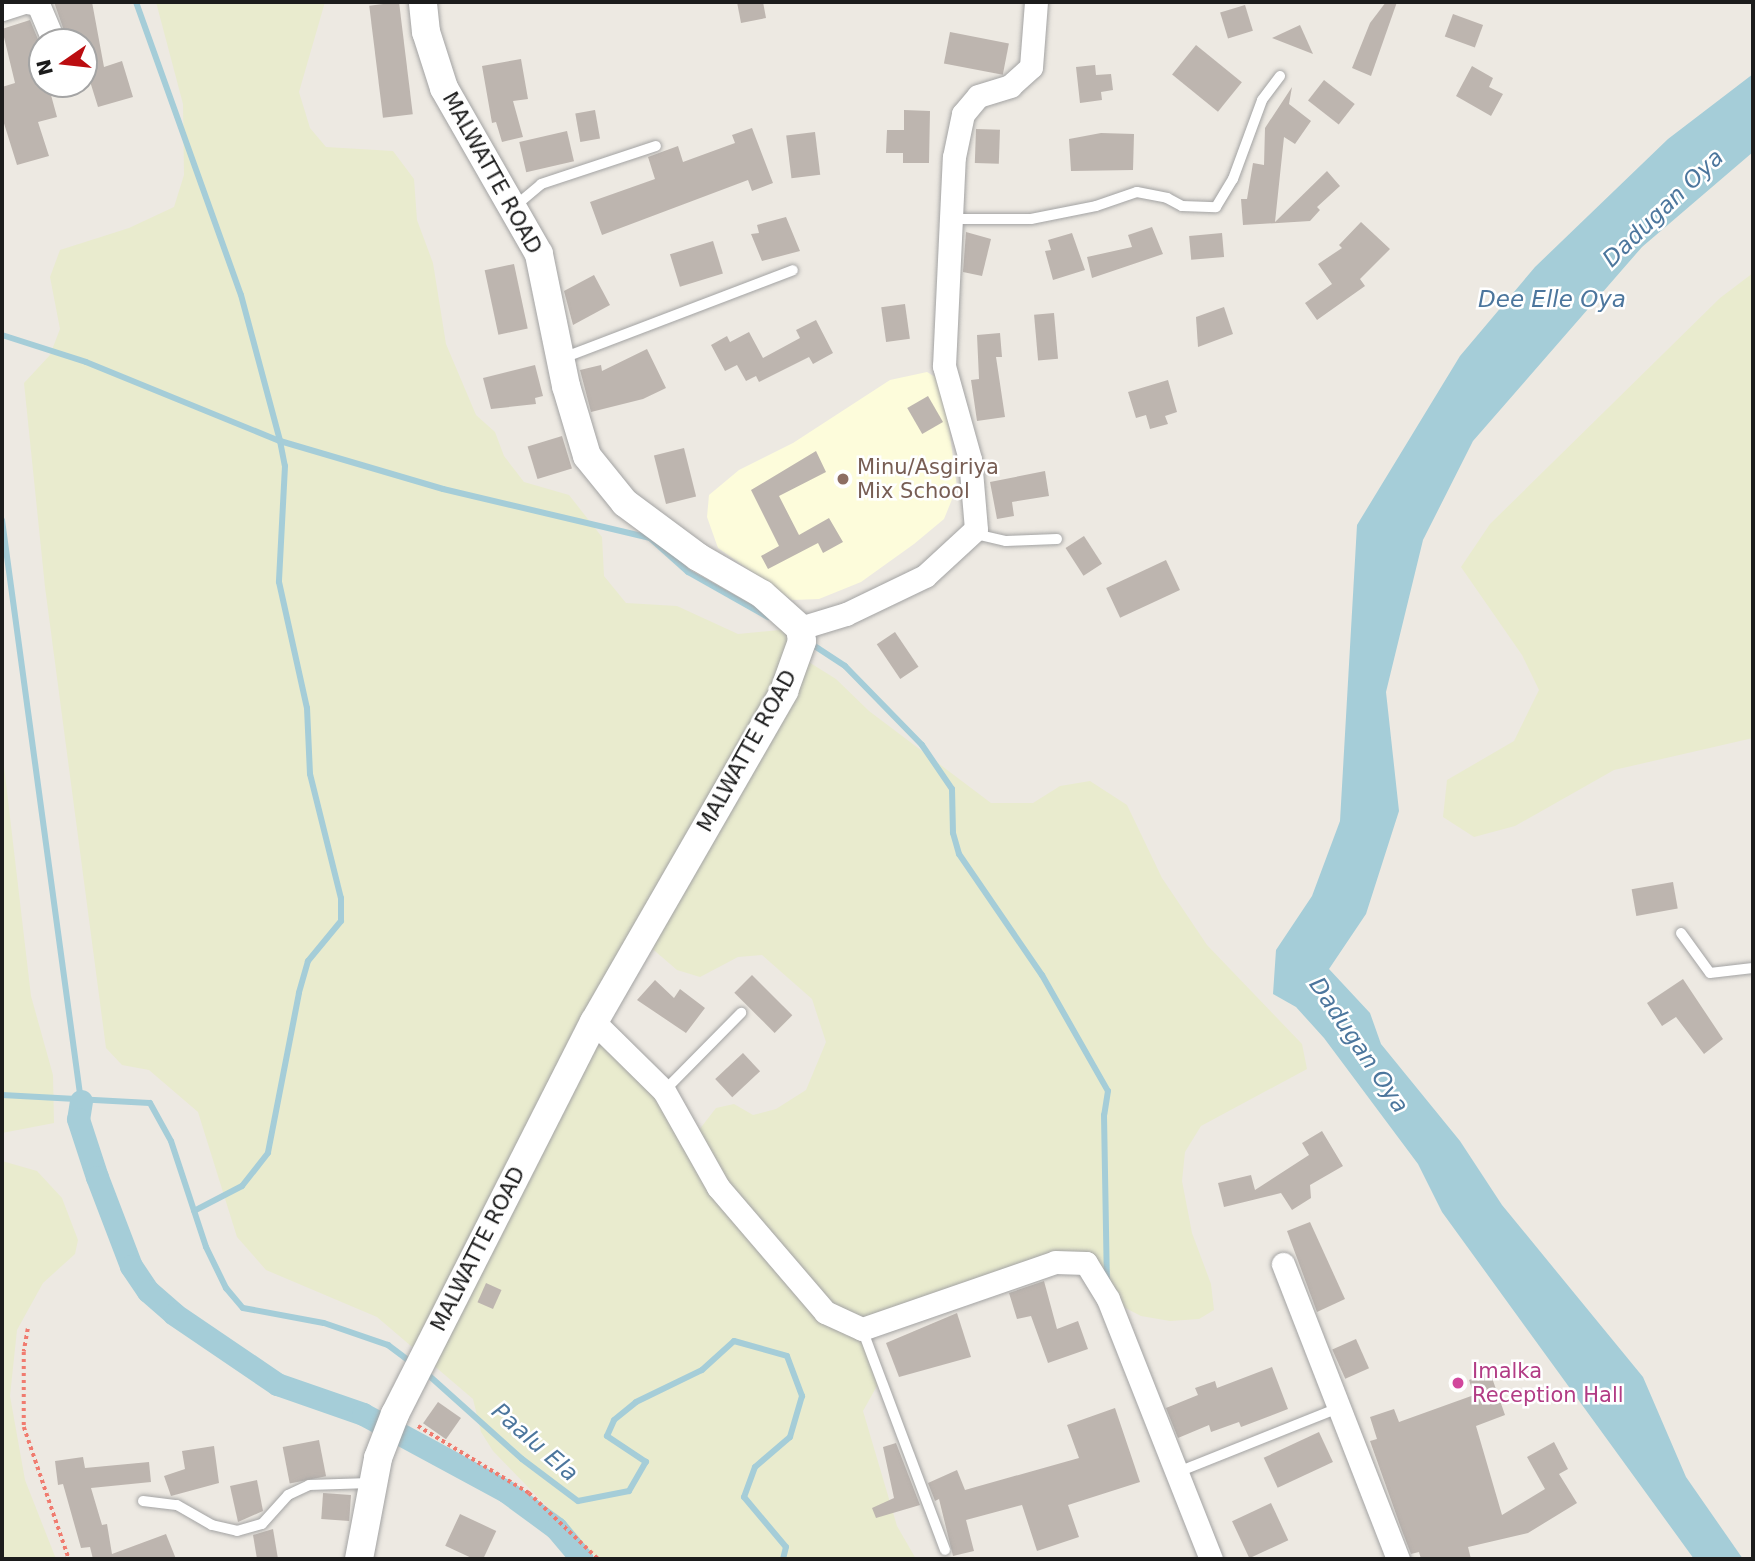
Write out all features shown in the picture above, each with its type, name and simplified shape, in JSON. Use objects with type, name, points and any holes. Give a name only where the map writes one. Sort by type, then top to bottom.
[{"type":"street","points":[[2,9],[24,2],[38,4],[48,28]]},
{"type":"street","name":"MALWATTE ROAD","points":[[359,1559],[373,1483],[395,1414],[594,1022],[784,691],[799,656],[800,628],[762,594],[698,557],[625,503],[587,456],[560,359],[539,254],[444,89],[426,32],[423,2]]},
{"type":"street","points":[[800,628],[846,614],[925,576],[976,529],[970,459],[944,366],[948,219],[963,114],[978,96],[1010,86],[1031,67],[1036,2]]},
{"type":"street","points":[[594,1022],[664,1091],[718,1187],[825,1312],[862,1329],[1055,1262],[1086,1263],[1108,1299],[1211,1559]]},
{"type":"street","points":[[1283,1264],[1398,1559]]},
{"type":"lane","points":[[948,219],[1031,219],[1097,206],[1137,192],[1167,198],[1182,206],[1216,207],[1233,180],[1262,100],[1280,76]]},
{"type":"lane","points":[[514,207],[541,184],[656,146]]},
{"type":"lane","points":[[560,359],[793,270]]},
{"type":"lane","points":[[971,533],[1006,541],[1058,539]]},
{"type":"lane","points":[[1681,933],[1710,972],[1753,968]]},
{"type":"lane","points":[[664,1091],[741,1013]]},
{"type":"lane","points":[[862,1329],[945,1550]]},
{"type":"lane","points":[[1178,1472],[1338,1408]]},
{"type":"lane","points":[[143,1501],[177,1505],[212,1525],[237,1531],[262,1524],[288,1495],[309,1485],[373,1483]]},
{"type":"path","points":[[28,1329],[24,1352],[24,1427],[69,1559]]},
{"type":"path","points":[[395,1414],[529,1493],[598,1559]]},
{"type":"shaded area","points":[[156,2],[325,2],[299,92],[310,128],[326,147],[393,151],[414,179],[417,220],[433,263],[446,344],[476,415],[495,432],[504,456],[524,482],[569,495],[602,537],[604,576],[626,603],[677,606],[738,634],[800,628],[799,656],[836,679],[869,711],[991,803],[1033,803],[1060,786],[1090,781],[1127,805],[1162,878],[1207,945],[1302,1044],[1307,1069],[1201,1126],[1185,1152],[1182,1181],[1192,1233],[1211,1284],[1214,1310],[1199,1319],[1170,1321],[1141,1316],[1108,1299],[1086,1263],[863,1329],[882,1377],[863,1411],[897,1526],[916,1559],[598,1559],[493,1451],[481,1432],[473,1399],[377,1317],[266,1270],[237,1237],[198,1112],[149,1070],[122,1065],[106,1048],[45,587],[24,383],[50,355],[60,329],[50,277],[60,250],[129,228],[174,207],[184,175],[183,104]],"holes":[[[641,939],[677,970],[700,977],[738,957],[762,955],[812,999],[826,1042],[806,1090],[776,1109],[753,1115],[734,1104],[716,1108],[692,1139],[594,1022]]]},
{"type":"shaded area","points":[[1753,273],[1753,738],[1614,770],[1515,826],[1474,837],[1443,817],[1447,780],[1514,741],[1539,690],[1522,655],[1461,567],[1490,524],[1720,298]]},
{"type":"shaded area","name":"Minu/Asgiriya Mix School","points":[[927,372],[937,378],[947,413],[957,487],[944,519],[861,582],[819,599],[792,600],[718,548],[707,517],[709,495],[739,470],[793,443],[890,380]]},
{"type":"shaded area","points":[[2,749],[31,996],[53,1075],[54,1123],[2,1133]]},
{"type":"shaded area","points":[[2,1161],[37,1171],[62,1198],[78,1240],[75,1254],[43,1283],[17,1330],[10,1396],[25,1480],[56,1559],[2,1559]]},
{"type":"water","name":"Dee Elle Oya","points":[[1753,74],[1753,152],[1642,247],[1473,441],[1423,540],[1386,692],[1399,811],[1366,914],[1329,969],[1370,1013],[1381,1044],[1460,1141],[1502,1205],[1643,1377],[1686,1477],[1743,1559],[1694,1559],[1442,1212],[1418,1164],[1324,1038],[1296,1007],[1273,994],[1276,950],[1312,896],[1340,821],[1357,525],[1460,356],[1535,267],[1668,139]]},
{"type":"building","points":[[54,2],[92,2],[97,28],[63,28]]},
{"type":"building","points":[[399,2],[413,114],[383,118],[369,6]]},
{"type":"building","points":[[737,2],[763,2],[766,18],[741,23]]},
{"type":"building","points":[[1386,2],[1397,2],[1371,76],[1352,68],[1370,23]]},
{"type":"building","points":[[1245,5],[1253,31],[1228,38],[1220,13]]},
{"type":"building","points":[[1453,14],[1483,25],[1475,47],[1445,37]]},
{"type":"building","points":[[30,20],[33,28],[28,28],[28,98],[52,98],[57,117],[38,122],[49,156],[17,165],[2,117],[2,87],[15,83],[2,29]]},
{"type":"building","points":[[1300,25],[1313,54],[1272,38]]},
{"type":"building","points":[[950,32],[1009,43],[1003,75],[944,63]]},
{"type":"building","points":[[98,34],[104,67],[122,61],[133,97],[98,107],[95,98],[98,98]]},
{"type":"building","points":[[1196,45],[1242,82],[1218,112],[1172,75]]},
{"type":"building","points":[[521,59],[528,99],[513,101],[523,137],[502,142],[496,122],[492,123],[482,66]]},
{"type":"building","points":[[1095,65],[1096,75],[1111,74],[1113,90],[1101,92],[1102,100],[1080,103],[1076,67]]},
{"type":"building","points":[[1472,66],[1493,78],[1489,87],[1503,94],[1491,116],[1456,96]]},
{"type":"building","points":[[1324,80],[1355,104],[1339,124],[1308,100]]},
{"type":"building","points":[[1292,87],[1289,104],[1311,121],[1295,144],[1284,137],[1275,222],[1327,171],[1340,186],[1317,207],[1320,210],[1310,221],[1243,225],[1241,199],[1247,199],[1253,163],[1264,165],[1265,128]]},
{"type":"building","points":[[595,110],[600,139],[580,142],[575,113]]},
{"type":"building","points":[[904,110],[930,111],[929,163],[903,163],[903,153],[886,153],[887,130],[904,130]]},
{"type":"building","points":[[752,128],[773,183],[752,191],[748,180],[602,235],[590,202],[655,179],[648,157],[678,146],[683,162],[735,143],[732,135]]},
{"type":"building","points":[[976,129],[1000,130],[999,164],[975,163]]},
{"type":"building","points":[[567,131],[574,161],[526,172],[519,142]]},
{"type":"building","points":[[815,132],[820,175],[791,178],[786,136]]},
{"type":"building","points":[[1101,133],[1134,134],[1133,170],[1071,171],[1069,139]]},
{"type":"building","points":[[786,217],[800,251],[762,261],[751,234],[759,233],[757,225]]},
{"type":"building","points":[[1361,222],[1390,249],[1360,279],[1365,286],[1317,320],[1305,303],[1332,284],[1318,264],[1342,248],[1339,245]]},
{"type":"building","points":[[1152,227],[1163,254],[1092,278],[1087,257],[1132,247],[1128,235]]},
{"type":"building","points":[[966,232],[991,239],[982,276],[963,272]]},
{"type":"building","points":[[1072,233],[1085,270],[1053,280],[1045,251],[1051,250],[1048,240]]},
{"type":"building","points":[[1222,233],[1224,257],[1191,260],[1189,236]]},
{"type":"building","points":[[713,241],[723,274],[680,287],[670,254]]},
{"type":"building","points":[[514,264],[528,329],[498,335],[485,270]]},
{"type":"building","points":[[594,275],[610,305],[573,325],[564,291]]},
{"type":"building","points":[[905,304],[910,339],[886,342],[881,307]]},
{"type":"building","points":[[1224,307],[1233,334],[1198,347],[1196,317]]},
{"type":"building","points":[[1054,313],[1058,359],[1038,361],[1034,315]]},
{"type":"building","points":[[816,320],[833,353],[813,364],[809,357],[759,382],[756,376],[746,381],[737,365],[725,371],[711,345],[727,336],[730,342],[749,332],[763,358],[800,338],[796,330]]},
{"type":"building","points":[[1000,333],[1002,357],[996,357],[1005,417],[977,421],[971,380],[979,379],[977,335]]},
{"type":"building","points":[[647,349],[666,388],[643,399],[591,412],[580,370],[601,365],[602,371]]},
{"type":"building","points":[[535,365],[543,396],[535,398],[536,404],[491,409],[483,378]]},
{"type":"building","points":[[1168,380],[1177,412],[1165,416],[1168,424],[1150,429],[1146,415],[1136,418],[1128,392]]},
{"type":"building","points":[[928,396],[943,422],[922,434],[907,408]]},
{"type":"building","points":[[562,436],[572,469],[538,479],[528,447]]},
{"type":"building","points":[[684,448],[696,497],[666,504],[654,455]]},
{"type":"building","points":[[816,451],[826,472],[779,496],[799,535],[829,518],[843,542],[823,553],[818,543],[768,569],[761,556],[779,546],[751,490]]},
{"type":"building","points":[[1045,471],[1049,496],[1012,502],[1014,516],[997,519],[990,482]]},
{"type":"building","points":[[1084,536],[1102,564],[1084,576],[1066,548]]},
{"type":"building","points":[[1166,560],[1180,590],[1120,618],[1106,588]]},
{"type":"building","points":[[895,632],[918,667],[900,679],[877,644]]},
{"type":"building","points":[[1673,882],[1678,909],[1636,916],[1632,889]]},
{"type":"building","points":[[752,975],[792,1015],[775,1033],[734,993]]},
{"type":"building","points":[[1683,979],[1723,1039],[1704,1054],[1676,1017],[1662,1026],[1647,1003]]},
{"type":"building","points":[[655,980],[674,998],[680,989],[705,1008],[686,1033],[637,1000]]},
{"type":"building","points":[[743,1053],[760,1071],[732,1097],[715,1079]]},
{"type":"building","points":[[1322,1131],[1343,1166],[1310,1185],[1311,1198],[1292,1210],[1281,1193],[1224,1207],[1218,1183],[1251,1175],[1255,1190],[1309,1155],[1302,1143]]},
{"type":"building","points":[[1310,1222],[1345,1299],[1317,1312],[1287,1231]]},
{"type":"building","points":[[1044,1281],[1057,1329],[1078,1321],[1088,1349],[1048,1363],[1031,1316],[1017,1319],[1009,1293]]},
{"type":"building","points":[[486,1283],[502,1290],[493,1309],[477,1302]]},
{"type":"building","points":[[957,1313],[971,1357],[899,1377],[886,1343]]},
{"type":"building","points":[[1356,1339],[1369,1368],[1345,1379],[1332,1350]]},
{"type":"building","points":[[1272,1367],[1288,1409],[1241,1427],[1239,1422],[1211,1432],[1209,1425],[1178,1438],[1166,1408],[1198,1395],[1195,1388],[1215,1381],[1217,1388]]},
{"type":"building","points":[[1490,1372],[1505,1415],[1476,1426],[1502,1515],[1545,1489],[1527,1457],[1554,1442],[1568,1469],[1559,1474],[1577,1503],[1528,1533],[1468,1547],[1471,1559],[1421,1559],[1419,1552],[1411,1554],[1401,1528],[1370,1441],[1377,1439],[1370,1417],[1394,1409],[1399,1422],[1474,1395],[1469,1380]]},
{"type":"building","points":[[438,1402],[461,1418],[446,1439],[423,1423]]},
{"type":"building","points":[[1115,1408],[1140,1482],[1068,1505],[1079,1537],[1037,1551],[1022,1505],[966,1520],[974,1551],[953,1556],[939,1499],[935,1501],[928,1483],[957,1470],[965,1490],[1079,1458],[1067,1425]]},
{"type":"building","points":[[1319,1432],[1333,1462],[1278,1488],[1264,1458]]},
{"type":"building","points":[[319,1440],[326,1476],[290,1483],[283,1447]]},
{"type":"building","points":[[896,1443],[920,1505],[876,1518],[872,1508],[894,1498],[883,1447]]},
{"type":"building","points":[[214,1446],[219,1483],[171,1496],[164,1476],[185,1469],[182,1451]]},
{"type":"building","points":[[83,1457],[85,1468],[149,1462],[151,1482],[91,1488],[102,1525],[107,1524],[112,1554],[166,1534],[176,1559],[93,1559],[90,1547],[81,1548],[63,1484],[58,1485],[55,1461]]},
{"type":"building","points":[[257,1480],[263,1511],[238,1522],[230,1486]]},
{"type":"building","points":[[323,1493],[351,1495],[349,1521],[321,1519]]},
{"type":"building","points":[[1271,1503],[1288,1540],[1249,1558],[1232,1521]]},
{"type":"building","points":[[460,1514],[496,1531],[483,1559],[474,1559],[445,1546]]},
{"type":"building","points":[[273,1529],[278,1559],[257,1559],[253,1535]]},
{"type":"waterway","points":[[136,2],[241,295],[280,441],[285,466],[279,582],[307,708],[310,774],[341,898],[341,921],[308,961],[299,993],[268,1153],[242,1186],[194,1211]]},
{"type":"waterway","points":[[2,335],[86,362],[280,441],[443,489],[650,538],[688,572],[768,617]]},
{"type":"waterway","points":[[2,520],[81,1101]]},
{"type":"waterway","points":[[810,643],[845,666],[922,745],[952,789],[953,833],[959,854],[1042,975],[1108,1091],[1104,1115],[1107,1284]]},
{"type":"waterway","name":"Paalu Ela","points":[[2,1095],[150,1103],[171,1141],[206,1247],[226,1288],[243,1308],[324,1323],[388,1345],[413,1364]]},
{"type":"waterway","points":[[81,1101],[78,1119],[97,1177],[131,1266],[148,1291],[174,1314],[277,1384],[363,1414],[507,1492],[556,1528],[582,1559]]},
{"type":"waterway","name":"Paalu Ela","points":[[425,1372],[522,1459],[578,1501],[629,1491],[646,1462],[607,1436],[614,1420],[636,1402],[702,1370],[734,1341],[787,1356],[802,1396],[790,1437],[755,1467],[744,1497],[786,1547],[783,1559]]},
{"type":"place","name":"Minu/Asgiriya Mix School","points":[[843,479]]},
{"type":"place","name":"Imalka Reception Hall","points":[[1458,1383]]},
{"type":"water label","name":"Dadugan Oya","points":[[1663,208]]},
{"type":"water label","name":"Dadugan Oya","points":[[1359,1045]]}]
